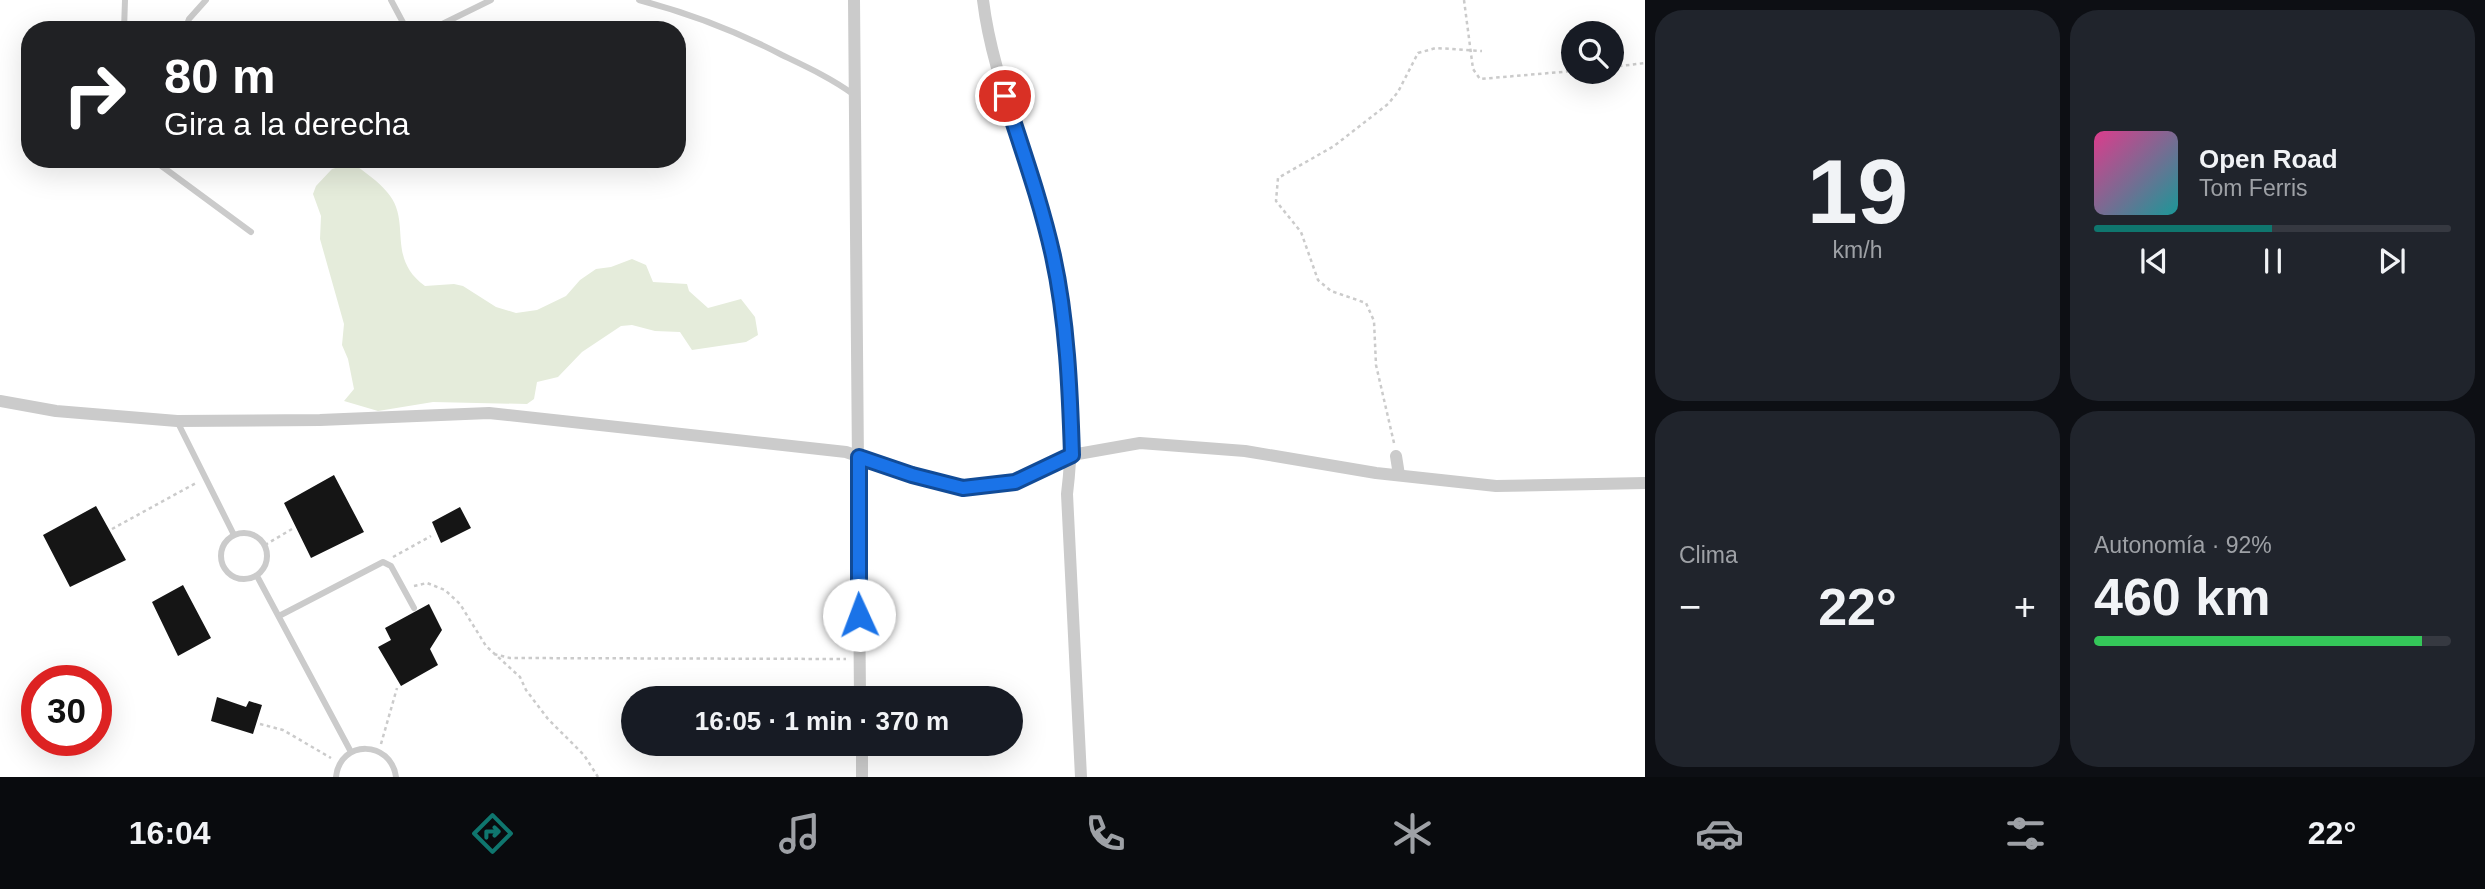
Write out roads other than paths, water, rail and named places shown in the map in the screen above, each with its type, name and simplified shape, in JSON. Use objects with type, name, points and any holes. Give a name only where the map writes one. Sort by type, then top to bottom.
[{"type":"street","points":[[854,0],[860,686]]},
{"type":"street","points":[[983,0],[999,78],[1035,187],[1054,258],[1067,361],[1072,455],[1067,494],[1081,777]]},
{"type":"street","points":[[0,401],[56,411],[177,421],[320,420],[489,413],[804,450],[846,452],[912,475],[963,488],[1015,482],[1072,455],[1140,443],[1245,451],[1399,475],[1496,486],[1645,483]]},
{"type":"street","points":[[1396,456],[1399,475]]},
{"type":"street","points":[[862,756],[862,777]]},
{"type":"lane","points":[[124,21],[126,0]]},
{"type":"lane","points":[[188,21],[206,0]]},
{"type":"lane","points":[[391,0],[402,21]]},
{"type":"lane","points":[[448,21],[491,0]]},
{"type":"lane","points":[[639,0],[672,9],[755,41],[813,69],[853,94]]},
{"type":"lane","points":[[164,168],[250,232]]},
{"type":"lane","points":[[177,421],[234,535]]},
{"type":"lane","points":[[234,535],[254,535],[265,545],[268,558],[262,572],[257,576],[243,580],[235,578],[224,568],[221,554],[223,546],[234,535]]},
{"type":"lane","points":[[279,616],[383,562],[391,566],[414,608]]},
{"type":"lane","points":[[257,576],[351,752]]},
{"type":"lane","points":[[337,777],[340,764],[351,752],[363,748],[380,751],[392,763],[396,777]]}]
